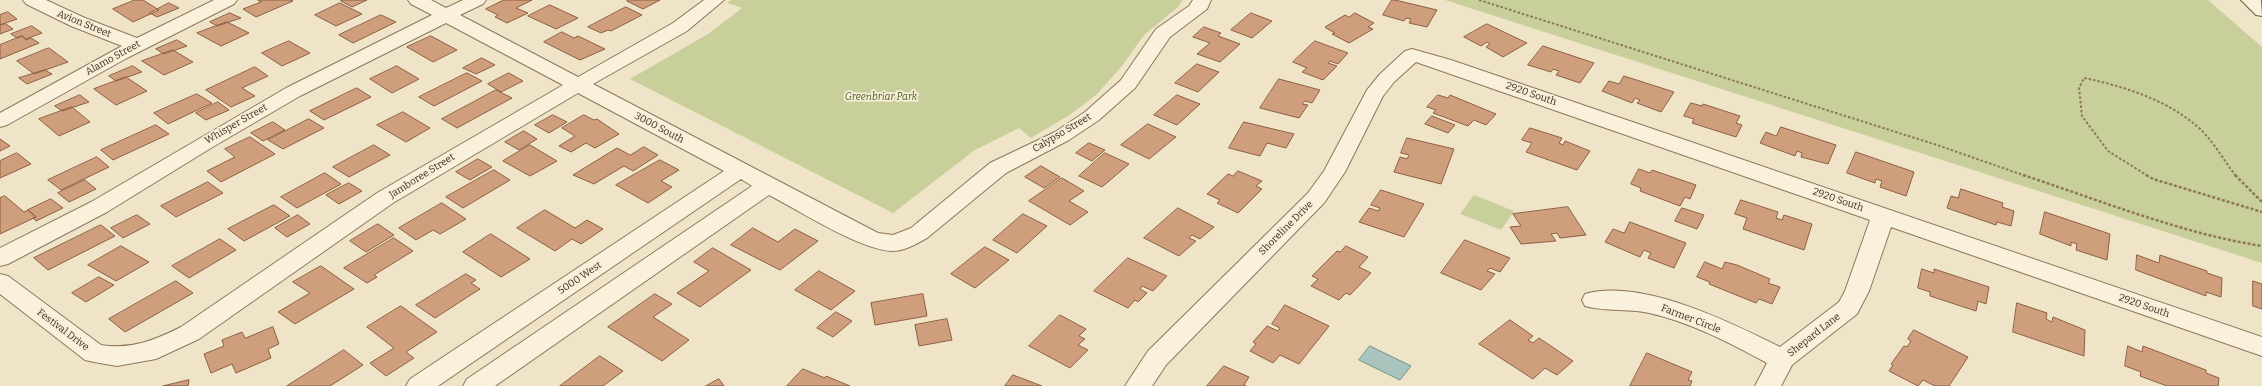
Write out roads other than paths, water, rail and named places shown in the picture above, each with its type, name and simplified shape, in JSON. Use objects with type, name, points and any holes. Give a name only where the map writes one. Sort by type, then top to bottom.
[{"type":"street","name":"Avion Street","points":[[32,0],[78,22],[138,45]]},
{"type":"street","name":"Alamo Street","points":[[0,121],[138,45],[228,0]]},
{"type":"street","name":"3000 South","points":[[417,0],[873,240],[884,243],[904,241]]},
{"type":"street","name":"Whisper Street","points":[[0,258],[99,207],[204,143],[293,92],[477,0]]},
{"type":"street","name":"Jamboree Street","points":[[133,355],[156,350],[180,339],[379,202],[479,141],[680,27],[715,0]]},
{"type":"street","points":[[2250,0],[2262,11]]},
{"type":"street","name":"Calypso Street","points":[[904,241],[919,233],[998,168],[1062,136],[1092,116],[1128,84],[1163,33],[1201,2]]},
{"type":"street","name":"2920 South","points":[[1412,55],[1444,64],[2262,347]]},
{"type":"street","name":"Shoreline Drive","points":[[1138,386],[1157,358],[1316,198],[1334,172],[1374,94],[1387,78],[1412,55]]},
{"type":"street","name":"5000 West","points":[[419,386],[740,170]]},
{"type":"street","points":[[476,386],[768,185]]},
{"type":"street","name":"Shepard Lane","points":[[1768,386],[1782,359],[1803,341],[1848,308],[1858,291],[1883,216]]},
{"type":"street","name":"Festival Drive","points":[[0,282],[94,353],[117,357],[133,355]]},
{"type":"street","name":"Farmer Circle","points":[[1594,300],[1632,300],[1669,310],[1750,342],[1782,359]]},
{"type":"water","points":[[1370,346],[1411,366],[1400,380],[1359,360]]},
{"type":"park label","name":"Greenbriar Park","points":[[881,97]]}]
